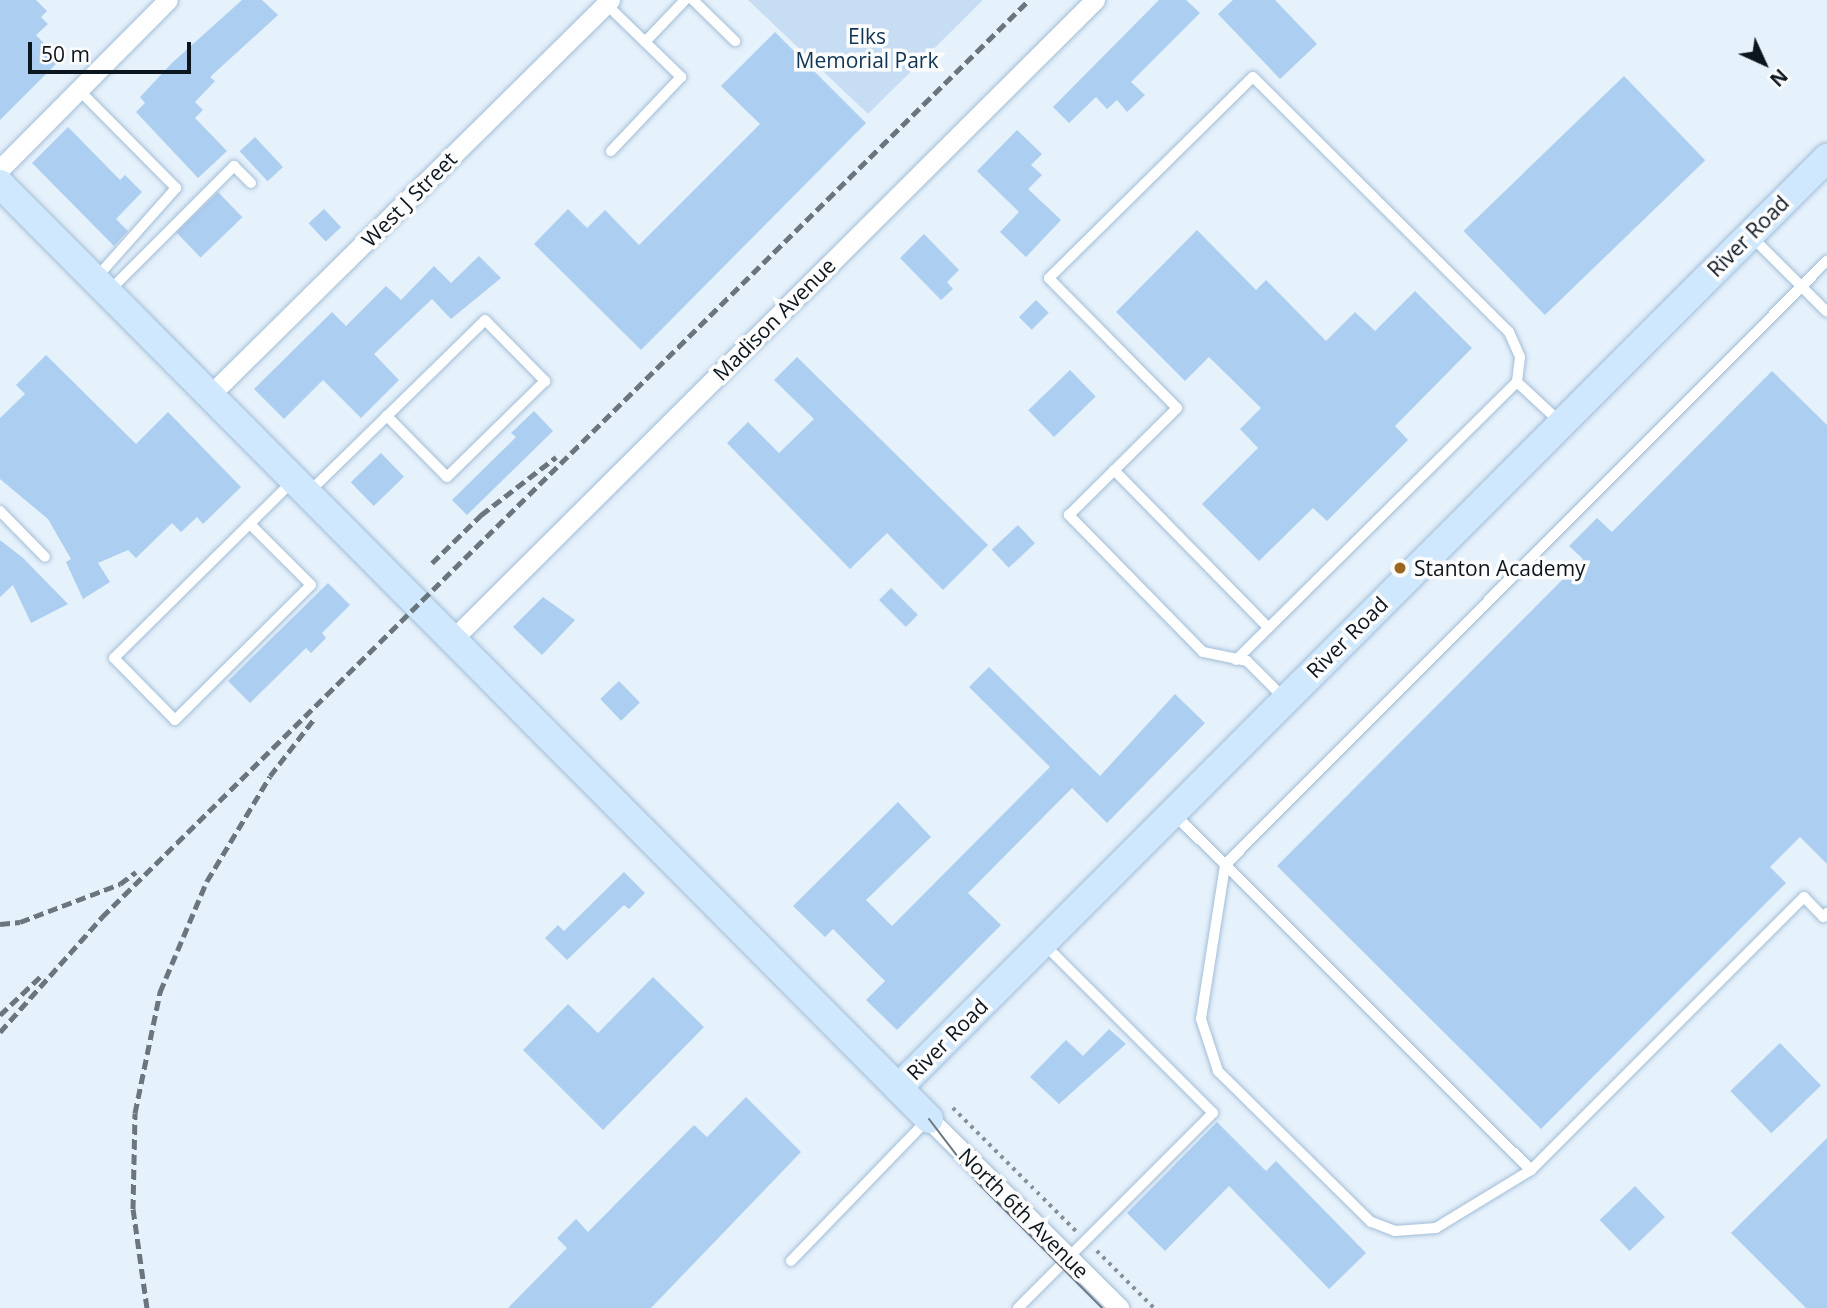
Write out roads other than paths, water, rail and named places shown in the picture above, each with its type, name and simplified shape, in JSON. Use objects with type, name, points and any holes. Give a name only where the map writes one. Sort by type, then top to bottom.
[{"type":"street","points":[[0,169],[168,0]]},
{"type":"street","name":"Madison Avenue","points":[[453,639],[1095,0]]},
{"type":"street","name":"West J Street","points":[[208,397],[608,2]]},
{"type":"street","name":"River Road","points":[[898,1088],[1826,161]]},
{"type":"street","points":[[0,184],[208,397],[453,639],[929,1119]]},
{"type":"street","name":"North 6th Avenue","points":[[929,1119],[1119,1308]]},
{"type":"lane","points":[[645,42],[685,0]]},
{"type":"lane","points":[[692,0],[735,41]]},
{"type":"lane","points":[[608,2],[681,77],[611,151]]},
{"type":"lane","points":[[1236,660],[1517,382],[1520,357],[1509,332],[1252,76],[1049,278],[1177,408],[1069,514],[1203,652],[1236,660],[1247,661],[1286,699]]},
{"type":"lane","points":[[79,90],[176,188],[100,287]]},
{"type":"lane","points":[[100,287],[234,166],[251,183]]},
{"type":"lane","points":[[1749,235],[1827,312]]},
{"type":"lane","points":[[1827,261],[1225,865],[1201,1018],[1218,1071],[1371,1222],[1395,1231],[1436,1228],[1531,1170],[1804,897],[1824,917],[1827,913]]},
{"type":"lane","points":[[250,524],[311,585],[175,720],[114,658],[250,524],[387,416],[485,320],[545,381],[447,477],[387,416]]},
{"type":"lane","points":[[1517,382],[1561,424]]},
{"type":"lane","points":[[1114,470],[1268,627]]},
{"type":"lane","points":[[0,511],[45,557]]},
{"type":"lane","points":[[1172,813],[1531,1170]]},
{"type":"lane","points":[[1025,1306],[1213,1113],[1042,943]]},
{"type":"lane","points":[[791,1261],[929,1119]]},
{"type":"tram line","points":[[929,1119],[978,1183],[1102,1308]]},
{"type":"railway","points":[[0,1032],[102,917],[1029,0]]},
{"type":"railway","points":[[432,563],[481,515],[556,457]]},
{"type":"railway","points":[[147,1308],[133,1209],[135,1113],[160,992],[207,881],[270,776],[314,719]]},
{"type":"railway","points":[[0,924],[20,922],[120,884],[136,872]]},
{"type":"railway","points":[[0,1015],[42,975]]},
{"type":"place","name":"Stanton Academy","points":[[1400,568]]},
{"type":"park label","name":"Elks Memorial Park","points":[[867,48]]}]
